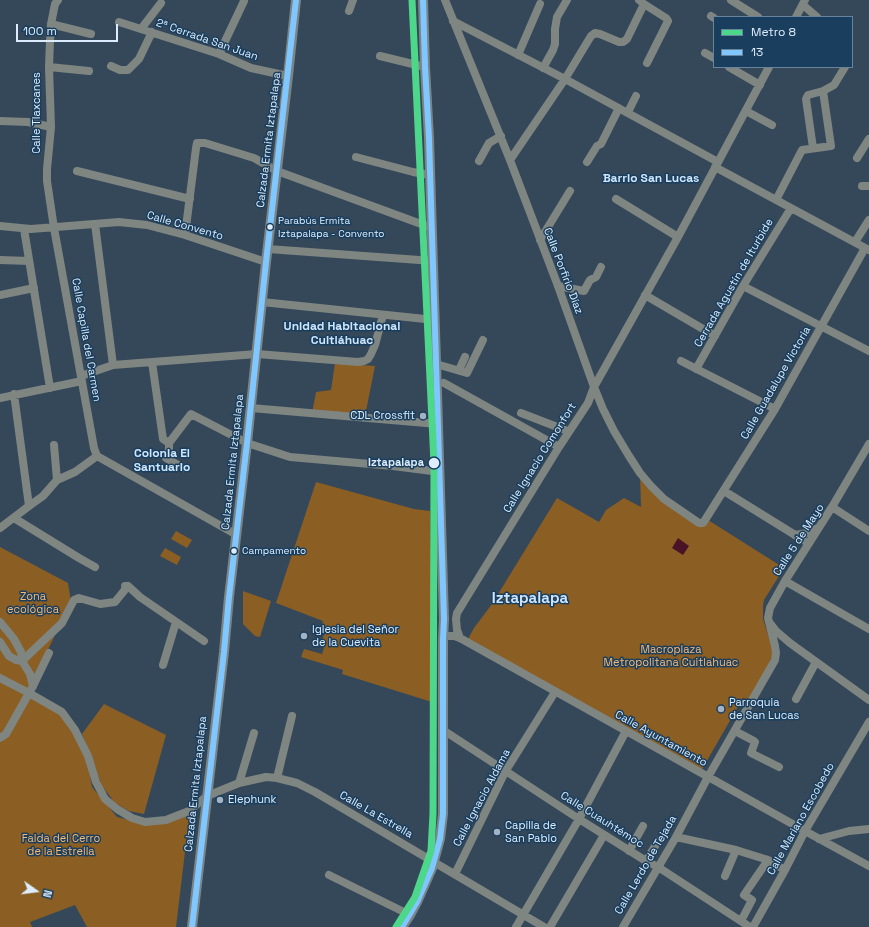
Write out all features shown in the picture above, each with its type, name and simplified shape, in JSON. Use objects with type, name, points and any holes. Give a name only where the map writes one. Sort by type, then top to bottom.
[{"type":"main road","name":"Calzada Ermita Iztapalapa","points":[[193,927],[296,0]]},
{"type":"main road","points":[[402,927],[410,915],[434,862],[440,839],[443,814],[444,619],[432,228],[422,0]]},
{"type":"street","points":[[350,11],[353,0]]},
{"type":"street","name":"Calle Porfirio Díaz","points":[[445,0],[501,136],[558,286],[594,387],[614,431],[640,473],[651,486],[664,499],[699,523]]},
{"type":"street","points":[[543,68],[556,44],[555,29],[557,17],[567,0]]},
{"type":"street","points":[[731,0],[756,16]]},
{"type":"street","name":"Calle Tlaxcanes","points":[[54,1],[51,24],[49,67],[50,127],[47,169],[47,181],[54,228]]},
{"type":"street","points":[[220,54],[244,1]]},
{"type":"street","points":[[510,160],[591,36],[595,33],[619,42],[623,42],[627,39],[641,2],[666,18],[668,21],[647,63]]},
{"type":"street","points":[[797,16],[804,2],[816,16]]},
{"type":"street","points":[[141,29],[161,3]]},
{"type":"street","points":[[518,55],[540,4]]},
{"type":"street","points":[[453,21],[628,112],[776,200],[867,249]]},
{"type":"street","name":"2ª Cerrada San Juan","points":[[119,22],[220,54],[251,68],[288,76]]},
{"type":"street","points":[[51,24],[91,34]]},
{"type":"street","points":[[111,66],[120,70],[128,70],[138,59],[152,32]]},
{"type":"street","points":[[705,53],[713,57]]},
{"type":"street","points":[[380,56],[425,67]]},
{"type":"street","points":[[49,67],[89,70]]},
{"type":"street","points":[[731,68],[760,85]]},
{"type":"street","points":[[590,396],[678,237],[768,68]]},
{"type":"street","points":[[813,148],[806,99],[808,94],[823,91],[834,85],[844,68]]},
{"type":"street","points":[[776,200],[802,150],[831,146],[823,91]]},
{"type":"street","points":[[628,112],[636,96]]},
{"type":"street","points":[[587,162],[597,146],[601,144],[619,108]]},
{"type":"street","points":[[746,111],[772,125]]},
{"type":"street","points":[[0,121],[28,122],[50,127]]},
{"type":"street","points":[[479,162],[489,143],[501,136]]},
{"type":"street","points":[[857,158],[869,139]]},
{"type":"street","points":[[185,236],[197,143],[205,143],[254,158],[277,171],[432,228]]},
{"type":"street","points":[[356,157],[430,175]]},
{"type":"street","points":[[77,170],[190,199]]},
{"type":"street","points":[[540,240],[570,191]]},
{"type":"street","points":[[616,199],[678,237]]},
{"type":"street","name":"Cerrada Agustín de Iturbide","points":[[696,369],[743,286],[791,208]]},
{"type":"street","points":[[855,242],[869,220]]},
{"type":"street","name":"Calle Convento","points":[[0,226],[31,229],[119,222],[147,225],[266,262]]},
{"type":"street","points":[[95,224],[113,365]]},
{"type":"street","points":[[24,228],[50,388]]},
{"type":"street","name":"Calle Capilla del Carmen","points":[[54,228],[94,448],[97,456]]},
{"type":"street","points":[[268,249],[433,261]]},
{"type":"street","name":"Calle Guadalupe Victoria","points":[[699,523],[702,523],[705,520],[775,409],[867,249]]},
{"type":"street","points":[[0,260],[29,261]]},
{"type":"street","points":[[558,286],[584,292],[590,280],[596,277],[602,267]]},
{"type":"street","points":[[743,286],[869,351]]},
{"type":"street","points":[[0,295],[34,288]]},
{"type":"street","points":[[645,295],[715,336]]},
{"type":"street","points":[[262,302],[435,320]]},
{"type":"street","points":[[0,398],[50,388],[82,378],[113,365],[257,354],[364,362],[368,359],[375,345],[383,315]]},
{"type":"street","points":[[436,364],[467,373],[483,340]]},
{"type":"street","points":[[459,370],[465,357]]},
{"type":"street","points":[[681,361],[775,409]]},
{"type":"street","points":[[152,362],[163,439],[169,442]]},
{"type":"street","points":[[444,383],[558,445]]},
{"type":"street","points":[[14,394],[29,506]]},
{"type":"street","name":"Calle Ignacio Comonfort","points":[[444,619],[452,610],[558,445],[588,403],[590,396]]},
{"type":"street","name":"Calle Ignacio Comonfort","points":[[460,638],[457,630],[457,613],[566,430],[586,398],[590,396]]},
{"type":"street","points":[[251,408],[438,424]]},
{"type":"street","points":[[521,413],[566,430]]},
{"type":"street","points":[[183,468],[166,458],[169,450],[169,442],[191,414],[247,443],[290,457],[393,466],[440,472]]},
{"type":"street","name":"Calle 5 de Mayo","points":[[769,622],[768,618],[770,608],[785,581],[832,507],[869,444]]},
{"type":"street","points":[[54,445],[57,480]]},
{"type":"street","points":[[0,528],[43,496],[57,480],[75,472],[97,456],[237,535]]},
{"type":"street","points":[[724,491],[808,543]]},
{"type":"street","points":[[832,507],[869,530]]},
{"type":"street","points":[[14,518],[95,567]]},
{"type":"street","points":[[795,535],[807,533],[819,528]]},
{"type":"street","points":[[785,581],[869,629]]},
{"type":"street","points":[[22,661],[62,623],[74,600],[83,598],[100,604],[115,602],[126,586],[204,641]]},
{"type":"street","points":[[0,622],[14,639],[21,652],[22,661],[30,674],[31,689]]},
{"type":"street","points":[[163,666],[176,622]]},
{"type":"street","points":[[769,622],[776,631],[790,643],[869,700]]},
{"type":"street","name":"Calle Lerdo de Tejada","points":[[623,927],[676,837],[708,777],[775,660],[775,646],[769,622]]},
{"type":"street","points":[[443,640],[446,636],[460,638]]},
{"type":"street","name":"Calle Ayuntamiento","points":[[460,638],[869,866]]},
{"type":"street","points":[[0,642],[9,656],[16,660],[22,661]]},
{"type":"street","points":[[0,738],[6,734],[49,653]]},
{"type":"street","points":[[796,699],[816,662]]},
{"type":"street","name":"Calle La Estrella","points":[[0,678],[31,689],[62,712],[75,730],[88,756],[96,782],[105,799],[117,809],[132,818],[145,822],[166,820],[189,811],[207,796],[238,783],[266,777],[297,783],[315,792],[544,927]]},
{"type":"street","name":"Calle Ignacio Aldama","points":[[455,874],[505,772],[555,692]]},
{"type":"street","points":[[277,778],[292,716]]},
{"type":"street","name":"Calle Mariano Escobedo","points":[[753,927],[785,870],[804,831],[869,722]]},
{"type":"street","name":"Calle Cuauhtémoc","points":[[443,730],[505,772],[604,835],[658,867],[750,927]]},
{"type":"street","points":[[516,927],[579,819],[626,731]]},
{"type":"street","points":[[735,731],[755,742],[751,753],[779,767]]},
{"type":"street","points":[[238,783],[254,733]]},
{"type":"street","points":[[630,851],[643,826]]},
{"type":"street","points":[[819,839],[849,831],[869,829]]},
{"type":"street","points":[[550,927],[604,835]]},
{"type":"street","points":[[676,837],[736,850],[768,860],[785,870]]},
{"type":"street","points":[[646,861],[658,841]]},
{"type":"street","points":[[725,876],[736,850]]},
{"type":"street","points":[[741,921],[752,900],[744,895],[768,860]]},
{"type":"street","points":[[329,875],[410,915]]},
{"type":"green space","points":[[335,363],[375,366],[365,416],[312,413],[316,392],[331,390]]},
{"type":"green space","name":"Macroplaza Metropolitana Cuitlahuac","points":[[640,475],[700,526],[708,520],[784,568],[764,600],[763,606],[763,619],[774,653],[750,701],[743,698],[701,771],[467,641],[474,628],[492,604],[557,498],[599,522],[606,510],[624,498],[641,507]]},
{"type":"green space","points":[[316,482],[414,509],[430,511],[432,702],[342,674],[343,670],[301,657],[304,649],[322,654],[325,645],[321,643],[325,632],[320,630],[323,621],[276,603]]},
{"type":"green space","points":[[176,531],[192,540],[187,548],[171,539]]},
{"type":"green space","name":"Falda del Cerro de la Estrella","points":[[0,547],[68,583],[71,602],[27,693],[58,710],[86,754],[92,787],[117,817],[146,824],[190,810],[176,927],[87,927],[75,905],[30,922],[32,927],[0,927]]},
{"type":"green space","points":[[165,548],[181,557],[177,565],[160,556]]},
{"type":"green space","points":[[243,591],[271,601],[260,637],[255,636],[243,624]]},
{"type":"green space","points":[[104,704],[166,735],[144,814],[129,811],[115,803],[102,786],[82,734]]},
{"type":"shaded area","points":[[678,538],[689,546],[683,555],[672,548]]},
{"type":"metro line","name":"8","points":[[396,927],[415,897],[431,851],[433,814],[434,463],[412,0]]},
{"type":"transit line","name":"13","points":[[192,927],[296,0]]},
{"type":"transit line","name":"13","points":[[402,927],[417,902],[432,868],[440,839],[443,814],[444,619],[429,138],[423,0]]},
{"type":"place","name":"Parabús Ermita Iztapalapa - Convento","points":[[270,227]]},
{"type":"place","name":"CDL Crossfit","points":[[423,416]]},
{"type":"place","name":"Iztapalapa","points":[[434,463]]},
{"type":"place","name":"Campamento","points":[[234,551]]},
{"type":"place","name":"Iglesia del Señor de la Cuevita","points":[[304,636]]},
{"type":"place","name":"Parroquia de San Lucas","points":[[721,709]]},
{"type":"place","name":"Elephunk","points":[[220,800]]},
{"type":"place","name":"Capilla de San Pablo","points":[[497,832]]},
{"type":"district","name":"Barrio San Lucas","points":[[651,179]]},
{"type":"district","name":"Unidad Habitacional Cuitláhuac","points":[[342,334]]},
{"type":"district","name":"Colonia El Santuario","points":[[162,461]]},
{"type":"district","name":"Iztapalapa","points":[[530,599]]},
{"type":"park label","name":"Zona ecológica","points":[[33,603]]}]
